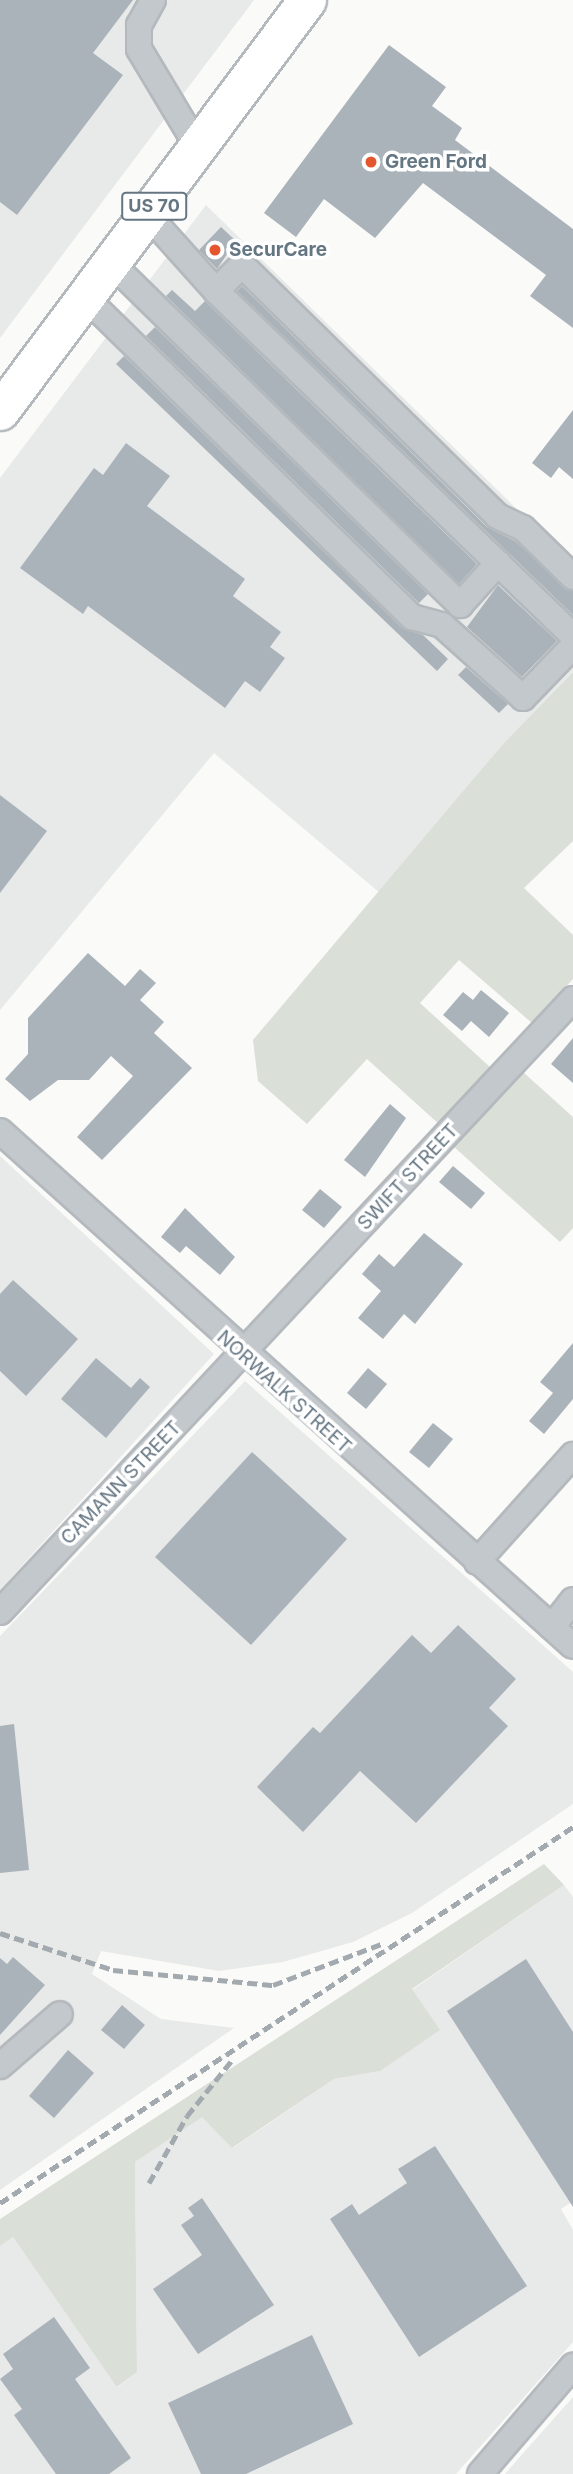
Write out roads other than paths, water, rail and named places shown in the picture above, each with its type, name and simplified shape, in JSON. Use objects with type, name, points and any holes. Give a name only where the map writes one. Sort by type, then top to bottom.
[{"type":"highway","name":"US 70","points":[[0,411],[307,0]]},
{"type":"street","points":[[153,0],[139,25],[139,48],[197,146]]},
{"type":"street","points":[[147,214],[216,291],[573,636]]},
{"type":"street","points":[[111,263],[460,605]]},
{"type":"street","points":[[216,291],[242,265],[497,516],[523,528],[573,577]]},
{"type":"street","points":[[85,297],[412,617],[442,625],[523,698],[573,646]]},
{"type":"street","points":[[442,625],[498,563]]},
{"type":"street","name":"SWIFT STREET","points":[[243,1355],[573,999]]},
{"type":"street","name":"NORWALK STREET","points":[[0,1132],[243,1355],[573,1646]]},
{"type":"street","name":"CAMANN STREET","points":[[0,1612],[243,1355]]},
{"type":"street","points":[[477,1562],[573,1455]]},
{"type":"street","points":[[552,1626],[573,1600]]},
{"type":"street","points":[[0,2066],[60,2014]]},
{"type":"street","points":[[480,2474],[573,2366]]},
{"type":"railway","points":[[0,2203],[573,1827]]},
{"type":"railway","points":[[0,1933],[113,1970],[273,1985],[384,1943]]},
{"type":"railway","points":[[149,2183],[187,2116],[233,2059]]},
{"type":"place","name":"Green Ford","points":[[371,162]]},
{"type":"place","name":"SecurCare","points":[[215,250]]}]
